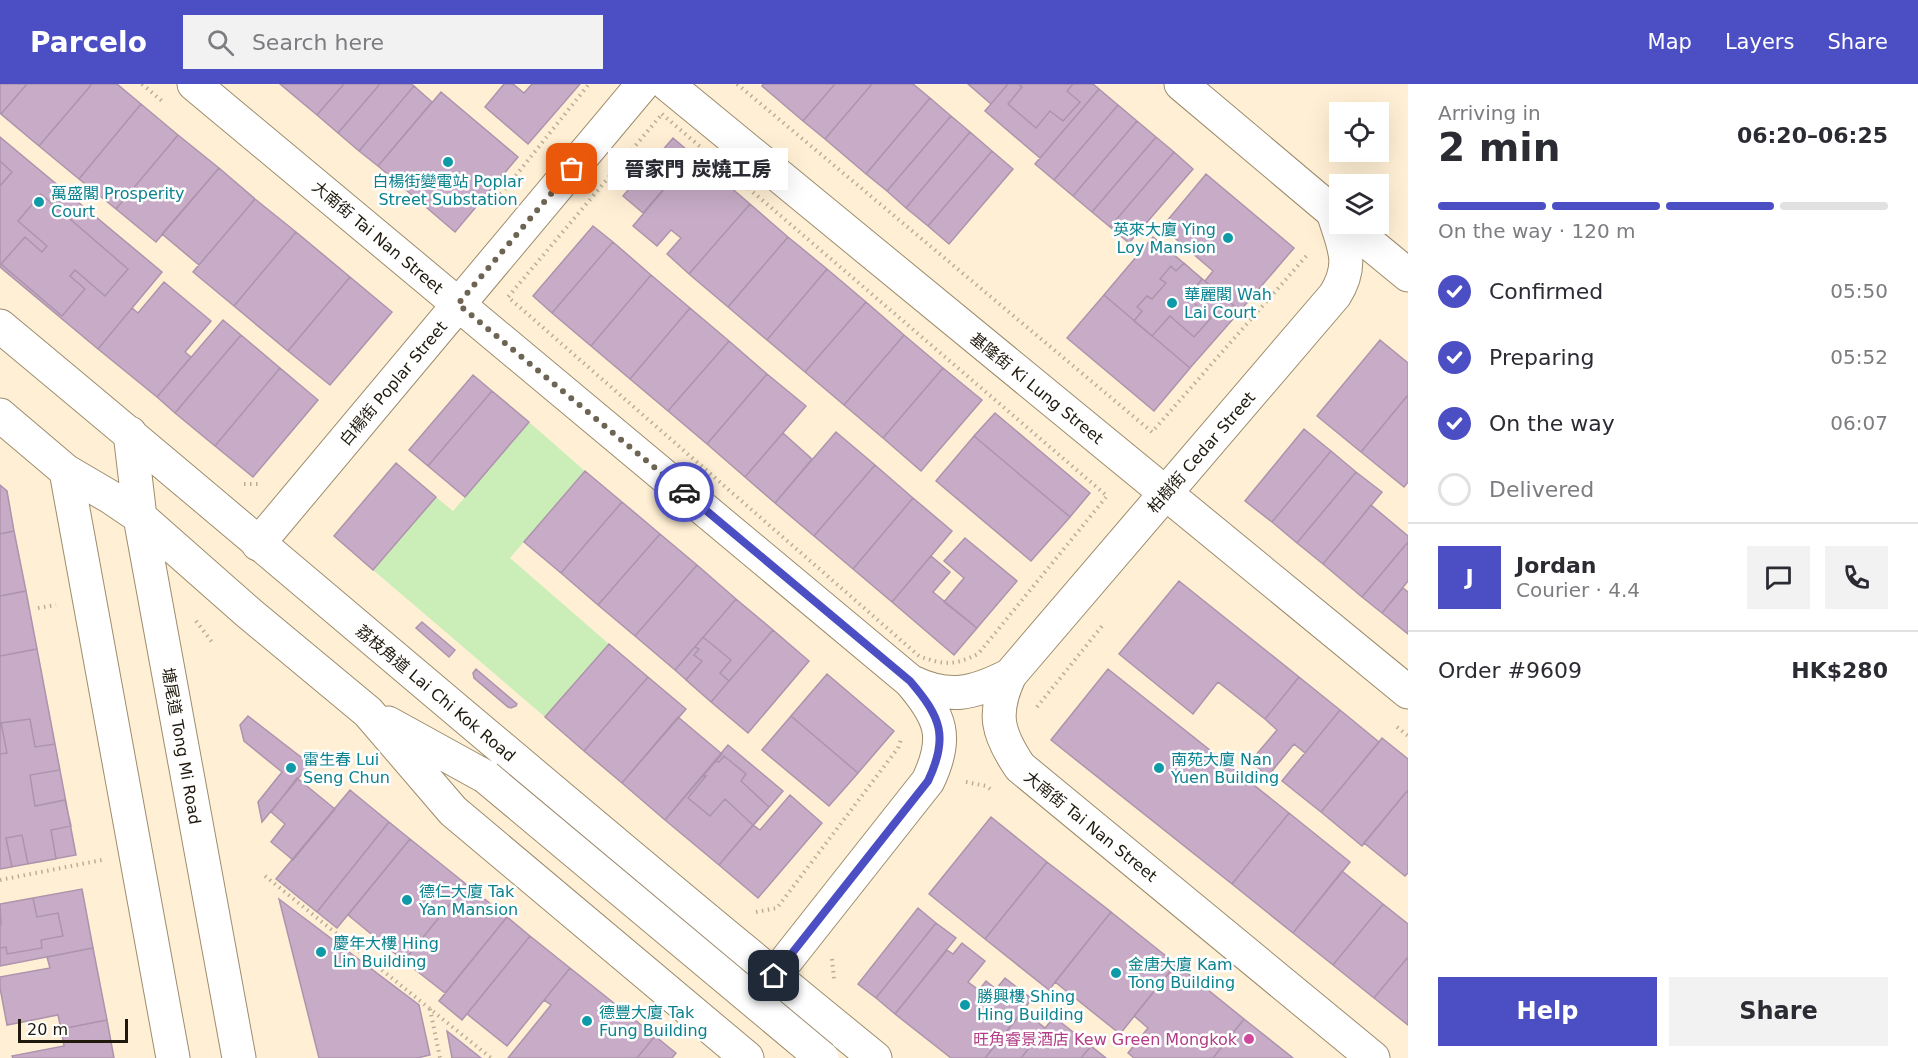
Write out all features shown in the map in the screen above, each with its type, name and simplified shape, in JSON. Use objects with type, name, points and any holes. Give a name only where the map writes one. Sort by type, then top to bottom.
[{"type":"main road","name":"大南街 Tai Nan Street","points":[[194,84],[458,304],[915,668],[926,689],[960,694],[976,690],[1010,675]]},
{"type":"main road","name":"白楊街 Poplar Street","points":[[258,544],[643,84]]},
{"type":"main road","name":"基隆街 Ki Lung Street","points":[[667,84],[1408,692]]},
{"type":"main road","points":[[1181,84],[1329,209]]},
{"type":"main road","name":"柏樹街 Cedar Street","points":[[1010,675],[1335,295],[1343,282],[1346,269],[1343,234]]},
{"type":"main road","points":[[1359,234],[1408,275]]},
{"type":"main road","name":"荔枝角道 Lai Chi Kok Road","points":[[0,326],[774,976],[875,1058]]},
{"type":"main road","name":"荔枝角道 Lai Chi Kok Road","points":[[0,416],[66,471],[140,517],[250,614],[368,712],[453,811],[747,1058]]},
{"type":"main road","name":"塘尾道 Tong Mi Road","points":[[130,433],[140,517],[239,1058]]},
{"type":"main road","points":[[66,471],[172,1058]]},
{"type":"main road","points":[[774,976],[928,781],[937,762],[940,742],[938,723],[915,668]]},
{"type":"main road","name":"大南街 Tai Nan Street","points":[[1010,675],[1002,692],[998,711],[1001,731],[1008,749],[1020,767],[1373,1058]]},
{"type":"main road","name":"荔枝角道 Lai Chi Kok Road","points":[[368,712],[486,777],[822,1058]]},
{"type":"path","points":[[142,84],[169,107]]},
{"type":"path","points":[[496,200],[589,84]]},
{"type":"path","points":[[736,84],[1152,432],[1309,253]]},
{"type":"path","points":[[662,114],[1107,496],[978,654],[964,661],[915,668],[508,297],[662,114]]},
{"type":"path","points":[[239,483],[266,484]]},
{"type":"path","points":[[1033,712],[1105,623]]},
{"type":"path","points":[[1390,721],[1408,736]]},
{"type":"path","points":[[756,912],[777,908],[898,748],[904,731]]},
{"type":"path","points":[[959,791],[966,782],[986,786],[995,793]]},
{"type":"path","points":[[0,880],[108,859]]},
{"type":"path","points":[[265,876],[491,1058]]},
{"type":"path","points":[[832,954],[834,982]]},
{"type":"path","points":[[429,1009],[440,1058]]},
{"type":"green space","points":[[529,422],[585,471],[510,558],[609,644],[545,717],[373,570],[436,497],[453,511]]},
{"type":"building","points":[[0,84],[27,84],[1,114],[0,113]]},
{"type":"building","points":[[27,84],[92,84],[39,146],[1,114]]},
{"type":"building","points":[[92,84],[117,84],[141,104],[79,179],[39,146]]},
{"type":"building","points":[[280,84],[344,84],[317,115]]},
{"type":"building","points":[[344,84],[380,84],[338,133],[317,115]]},
{"type":"building","points":[[380,84],[411,84],[414,86],[359,151],[338,133]]},
{"type":"building","points":[[504,84],[513,84],[524,93],[532,84],[580,84],[528,144],[485,107]]},
{"type":"building","points":[[763,84],[835,84],[803,121],[762,86]]},
{"type":"building","points":[[835,84],[872,84],[825,139],[803,121]]},
{"type":"building","points":[[872,84],[913,84],[930,98],[866,174],[825,139]]},
{"type":"building","points":[[968,84],[1008,84],[991,104]]},
{"type":"building","points":[[1008,84],[1093,84],[1099,89],[1040,158],[985,111]]},
{"type":"building","points":[[1018,84],[1073,84],[1067,91],[1080,102],[1063,121],[1050,111],[1036,128],[1008,104],[1022,87]]},
{"type":"building","points":[[414,86],[432,102],[378,166],[359,151]]},
{"type":"building","points":[[1099,89],[1118,105],[1054,180],[1035,164]]},
{"type":"building","name":"白楊街變電站 Poplar Street Substation","points":[[441,92],[518,157],[455,232],[378,166]]},
{"type":"building","points":[[930,98],[951,116],[887,191],[866,174]]},
{"type":"building","points":[[141,104],[178,135],[116,209],[79,179]]},
{"type":"building","points":[[1118,105],[1137,121],[1073,196],[1054,180]]},
{"type":"building","points":[[951,116],[970,132],[906,208],[887,191]]},
{"type":"building","points":[[1137,121],[1156,137],[1092,212],[1073,196]]},
{"type":"building","points":[[970,132],[992,151],[928,226],[906,208]]},
{"type":"building","points":[[178,135],[219,168],[156,242],[116,209]]},
{"type":"building","name":"萬盛閣 Prosperity Court","points":[[0,137],[162,272],[98,349],[0,267]]},
{"type":"building","points":[[1156,137],[1174,152],[1110,227],[1092,212]]},
{"type":"building","points":[[673,138],[693,155],[643,213],[623,196]]},
{"type":"building","points":[[992,151],[1013,169],[949,244],[928,226]]},
{"type":"building","points":[[1174,152],[1193,169],[1129,243],[1110,227]]},
{"type":"building","points":[[693,155],[750,204],[689,274],[667,254],[681,238],[671,230],[657,246],[633,226]]},
{"type":"building","points":[[0,161],[12,172],[0,186]]},
{"type":"building","points":[[219,168],[255,199],[199,265],[162,234]]},
{"type":"building","name":"英來大廈 Ying Loy Mansion","points":[[1206,174],[1294,248],[1240,311],[1205,281],[1213,271],[1162,227]]},
{"type":"building","points":[[41,194],[128,269],[105,296],[75,270],[70,276],[85,289],[62,316],[1,264],[25,237],[42,252],[47,246],[18,221]]},
{"type":"building","points":[[255,199],[296,232],[234,306],[193,272]]},
{"type":"building","points":[[750,204],[788,237],[728,307],[689,274]]},
{"type":"building","points":[[593,226],[613,242],[552,313],[533,296]]},
{"type":"building","points":[[296,232],[350,277],[288,351],[234,306]]},
{"type":"building","points":[[788,237],[827,269],[767,340],[728,307]]},
{"type":"building","name":"華麗閣 Wah Lai Court","points":[[1153,237],[1240,311],[1190,368],[1104,295]]},
{"type":"building","points":[[613,242],[651,275],[591,346],[552,313]]},
{"type":"building","points":[[1184,263],[1202,279],[1187,297],[1211,318],[1194,337],[1170,316],[1152,336],[1134,321],[1142,311],[1137,307],[1147,296],[1152,299],[1166,283],[1160,279],[1171,266],[1176,271]]},
{"type":"building","points":[[827,269],[866,302],[805,372],[767,340]]},
{"type":"building","points":[[651,275],[690,308],[630,379],[591,346]]},
{"type":"building","points":[[350,277],[392,312],[330,385],[288,351]]},
{"type":"building","points":[[164,282],[211,321],[185,352],[191,357],[157,397],[98,349],[132,308],[138,313]]},
{"type":"building","points":[[1104,295],[1190,368],[1154,411],[1067,338]]},
{"type":"building","points":[[866,302],[904,335],[844,405],[805,372]]},
{"type":"building","points":[[690,308],[729,341],[668,411],[630,379]]},
{"type":"building","points":[[223,320],[241,335],[175,413],[157,397]]},
{"type":"building","points":[[241,335],[280,368],[215,446],[175,413]]},
{"type":"building","points":[[904,335],[943,368],[883,438],[844,405]]},
{"type":"building","points":[[1380,340],[1408,363],[1408,395],[1361,452],[1317,416]]},
{"type":"building","points":[[729,341],[767,374],[707,444],[668,411]]},
{"type":"building","points":[[280,368],[318,400],[253,477],[215,446]]},
{"type":"building","points":[[943,368],[982,400],[921,471],[883,438]]},
{"type":"building","points":[[767,374],[806,406],[745,477],[707,444]]},
{"type":"building","points":[[473,375],[492,391],[428,466],[409,450]]},
{"type":"building","points":[[492,391],[529,422],[465,497],[428,466]]},
{"type":"building","points":[[1408,395],[1408,482],[1404,487],[1361,452]]},
{"type":"building","points":[[995,413],[1090,493],[1070,517],[974,436]]},
{"type":"building","points":[[1304,429],[1331,451],[1272,522],[1245,501]]},
{"type":"building","points":[[836,432],[875,465],[814,536],[775,503]]},
{"type":"building","points":[[783,433],[812,459],[775,503],[745,477]]},
{"type":"building","points":[[974,436],[1070,517],[1031,561],[936,481]]},
{"type":"building","points":[[1331,451],[1356,472],[1297,543],[1272,522]]},
{"type":"building","points":[[396,463],[436,497],[373,570],[334,536]]},
{"type":"building","points":[[875,465],[913,498],[853,569],[814,536]]},
{"type":"building","points":[[585,471],[622,502],[561,573],[524,542]]},
{"type":"building","points":[[1356,472],[1382,492],[1323,564],[1297,543]]},
{"type":"building","points":[[0,485],[7,491],[14,531],[0,534]]},
{"type":"building","points":[[913,498],[952,531],[892,602],[853,569]]},
{"type":"building","points":[[622,502],[660,534],[598,605],[561,573]]},
{"type":"building","points":[[1371,505],[1408,536],[1408,542],[1362,597],[1323,564]]},
{"type":"building","points":[[14,531],[26,591],[0,596],[0,534]]},
{"type":"building","points":[[660,534],[697,565],[635,636],[598,605]]},
{"type":"building","points":[[965,538],[1017,581],[977,628],[944,602],[964,578],[944,561]]},
{"type":"building","points":[[1408,542],[1408,581],[1382,613],[1362,597]]},
{"type":"building","points":[[931,556],[950,572],[933,592],[977,628],[954,655],[892,602]]},
{"type":"building","points":[[697,565],[736,599],[675,670],[635,636]]},
{"type":"building","points":[[1179,581],[1299,677],[1265,719],[1218,682],[1193,714],[1119,654]]},
{"type":"building","points":[[1403,588],[1408,592],[1408,634],[1382,613]]},
{"type":"building","points":[[26,591],[37,649],[0,656],[0,596]]},
{"type":"building","points":[[736,599],[773,630],[711,702],[675,670]]},
{"type":"building","points":[[422,622],[455,650],[449,657],[416,628]]},
{"type":"building","points":[[773,630],[809,661],[748,733],[711,702]]},
{"type":"building","points":[[703,637],[731,660],[720,673],[729,681],[711,702],[686,680],[702,661],[694,655],[699,649],[695,647]]},
{"type":"building","points":[[609,644],[648,677],[584,751],[545,717]]},
{"type":"building","points":[[37,649],[76,855],[0,869],[0,656]]},
{"type":"building","points":[[476,669],[517,704],[516,706],[508,707],[474,678],[473,673]]},
{"type":"building","name":"南苑大廈 Nan Yuen Building","points":[[1108,669],[1289,813],[1232,884],[1051,740]]},
{"type":"building","points":[[827,674],[894,731],[858,773],[791,716]]},
{"type":"building","points":[[648,677],[686,709],[622,783],[584,751]]},
{"type":"building","points":[[1299,677],[1340,710],[1305,753],[1294,744],[1268,776],[1250,762],[1277,730],[1265,719]]},
{"type":"building","points":[[1340,710],[1379,742],[1321,812],[1282,781]]},
{"type":"building","name":"雷生春 Lui Seng Chun","points":[[248,716],[310,764],[262,822],[258,802],[282,772],[244,741],[240,725]]},
{"type":"building","points":[[791,716],[858,773],[829,806],[762,750]]},
{"type":"building","points":[[678,717],[722,754],[665,820],[622,783]]},
{"type":"building","points":[[30,719],[35,747],[55,744],[60,770],[30,775],[35,806],[65,800],[71,826],[51,830],[56,859],[28,864],[22,835],[6,838],[12,867],[0,869],[0,754],[7,753],[1,723]]},
{"type":"building","points":[[1382,738],[1408,759],[1408,790],[1362,846],[1321,812]]},
{"type":"building","points":[[728,745],[783,791],[719,865],[665,820]]},
{"type":"building","points":[[724,756],[746,774],[741,781],[769,807],[753,825],[725,799],[710,816],[688,798],[715,761],[719,762]]},
{"type":"building","points":[[297,778],[335,809],[293,860],[271,842],[285,824],[271,812]]},
{"type":"building","points":[[350,790],[389,822],[317,912],[276,879]]},
{"type":"building","points":[[1408,790],[1408,873],[1405,876],[1364,843]]},
{"type":"building","points":[[790,795],[822,823],[758,898],[719,865],[753,825],[760,830]]},
{"type":"building","points":[[1289,813],[1350,862],[1293,933],[1232,884]]},
{"type":"building","points":[[991,817],[1047,862],[985,939],[929,894]]},
{"type":"building","points":[[389,822],[410,839],[337,928],[317,912]]},
{"type":"building","name":"德仁大廈 Tak Yan Mansion","points":[[410,839],[466,884],[404,961],[348,915]]},
{"type":"building","points":[[1047,862],[1111,912],[1049,990],[985,939]]},
{"type":"building","points":[[1342,871],[1383,904],[1333,965],[1293,933]]},
{"type":"building","points":[[466,884],[507,917],[445,993],[404,961]]},
{"type":"building","points":[[82,889],[93,948],[0,966],[0,904]]},
{"type":"building","points":[[33,898],[37,917],[58,913],[63,936],[41,940],[42,948],[7,954],[6,947],[0,948],[0,904]]},
{"type":"building","name":"慶年大樓 Hing Lin Building","points":[[279,899],[419,1005],[430,1055],[417,1058],[319,1058]]},
{"type":"building","points":[[1383,904],[1408,924],[1408,957],[1374,998],[1333,965]]},
{"type":"building","points":[[918,908],[936,923],[876,998],[858,984]]},
{"type":"building","name":"金唐大廈 Kam Tong Building","points":[[1111,912],[1176,964],[1120,1034],[1055,982]]},
{"type":"building","points":[[507,917],[530,936],[462,1020],[439,1001]]},
{"type":"building","points":[[936,923],[956,938],[895,1014],[876,998]]},
{"type":"building","points":[[530,936],[570,968],[507,1046],[467,1014]]},
{"type":"building","name":"勝興樓 Shing Hing Building","points":[[962,943],[985,961],[968,982],[979,990],[986,981],[996,989],[1005,978],[1032,999],[985,1058],[951,1058],[895,1014],[947,950],[953,954]]},
{"type":"building","points":[[93,948],[107,1020],[61,1029],[58,1015],[7,1025],[0,977],[50,968],[47,957]]},
{"type":"building","points":[[1408,957],[1408,1025],[1374,998]]},
{"type":"building","points":[[1176,964],[1244,1019],[1213,1058],[1134,1058],[1128,1053],[1148,1028],[1134,1016]]},
{"type":"building","name":"德豐大廈 Tak Fung Building","points":[[570,968],[655,1036],[637,1058],[508,1058],[551,1005],[544,1000]]},
{"type":"building","points":[[1023,1011],[1045,1028],[1021,1058],[985,1058]]},
{"type":"building","points":[[1054,1017],[1091,1046],[1081,1058],[1021,1058]]},
{"type":"building","name":"旺角睿景酒店 Kew Green Mongkok","points":[[1244,1019],[1293,1058],[1213,1058]]},
{"type":"building","points":[[107,1020],[114,1058],[13,1058],[12,1056],[64,1046],[61,1029]]},
{"type":"building","points":[[447,1031],[481,1058],[452,1058]]},
{"type":"building","points":[[655,1036],[676,1053],[672,1058],[637,1058]]},
{"type":"building","points":[[1091,1046],[1106,1058],[1081,1058]]},
{"type":"way so far","points":[[572,169],[458,304],[684,492]]},
{"type":"place","name":"白楊街變電站 Poplar Street Substation","points":[[448,162]]},
{"type":"place","name":"晉家門 炭燒工房","points":[[572,169]]},
{"type":"place","name":"萬盛閣 Prosperity Court","points":[[39,202]]},
{"type":"place","name":"英來大廈 Ying Loy Mansion","points":[[1228,238]]},
{"type":"place","name":"華麗閣 Wah Lai Court","points":[[1172,303]]},
{"type":"place","name":"雷生春 Lui Seng Chun","points":[[291,768]]},
{"type":"place","name":"南苑大廈 Nan Yuen Building","points":[[1159,768]]},
{"type":"place","name":"德仁大廈 Tak Yan Mansion","points":[[407,900]]},
{"type":"place","name":"慶年大樓 Hing Lin Building","points":[[321,952]]},
{"type":"place","name":"金唐大廈 Kam Tong Building","points":[[1116,973]]},
{"type":"place","name":"勝興樓 Shing Hing Building","points":[[965,1005]]},
{"type":"place","name":"德豐大廈 Tak Fung Building","points":[[587,1021]]},
{"type":"place","name":"旺角睿景酒店 Kew Green Mongkok","points":[[1249,1039]]},
{"type":"route","points":[[684,492],[910,681],[931,707],[938,723],[940,742],[937,762],[928,781],[774,976]]}]
